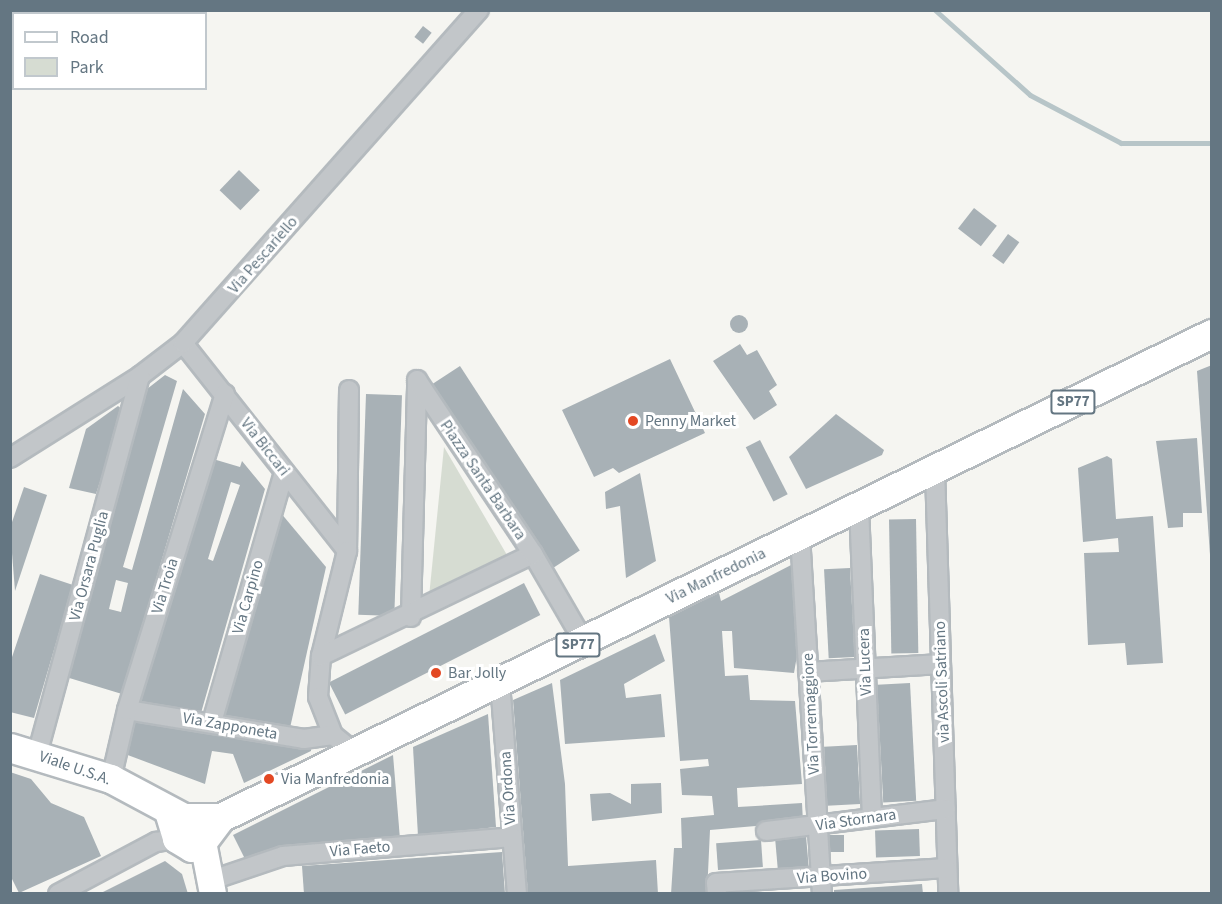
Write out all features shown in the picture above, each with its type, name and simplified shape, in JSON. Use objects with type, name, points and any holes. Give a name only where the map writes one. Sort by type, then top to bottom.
[{"type":"main road","name":"Via Manfredonia","points":[[197,840],[355,753],[1212,334]]},
{"type":"main road","name":"Viale U.S.A.","points":[[24,751],[111,778],[197,840]]},
{"type":"street","name":"Via Pescariello","points":[[10,458],[140,376],[183,343],[479,10]]},
{"type":"street","name":"Via Biccari","points":[[183,343],[346,551]]},
{"type":"street","name":"Via Orsara Puglia","points":[[24,751],[140,376]]},
{"type":"street","name":"Piazza Santa Barbara","points":[[321,656],[411,617],[532,554],[417,380],[411,617]]},
{"type":"street","points":[[349,390],[346,551],[321,656],[318,698],[333,735],[355,753]]},
{"type":"street","name":"Via Troia","points":[[111,778],[127,710],[225,394]]},
{"type":"street","name":"via Ascoli Satriano","points":[[935,470],[948,894]]},
{"type":"street","name":"Via Carpino","points":[[212,722],[284,472]]},
{"type":"street","name":"Via Lucera","points":[[859,507],[872,817]]},
{"type":"street","name":"Via Torremaggiore","points":[[800,535],[821,885]]},
{"type":"street","points":[[532,554],[584,642]]},
{"type":"street","points":[[808,672],[941,664]]},
{"type":"street","name":"Via Ordona","points":[[500,683],[517,894]]},
{"type":"street","name":"Via Zapponeta","points":[[127,710],[212,722],[304,739],[333,735]]},
{"type":"street","name":"Via Stornara","points":[[766,831],[946,809]]},
{"type":"street","name":"Via Faeto","points":[[58,894],[156,842],[197,840],[283,856],[512,837]]},
{"type":"street","name":"Via Bovino","points":[[717,888],[821,885],[947,868]]},
{"type":"green space","points":[[444,447],[507,555],[429,597]]},
{"type":"building","points":[[423,26],[432,33],[423,44],[414,37]]},
{"type":"building","points":[[239,170],[260,190],[240,210],[220,190]]},
{"type":"building","points":[[974,208],[997,226],[981,246],[958,228]]},
{"type":"building","points":[[1008,234],[1019,242],[1003,264],[992,256]]},
{"type":"building","points":[[739,315],[745,318],[748,324],[745,330],[739,333],[733,330],[730,324],[733,318]]},
{"type":"building","points":[[740,344],[747,355],[757,350],[777,385],[769,391],[777,405],[754,420],[713,361]]},
{"type":"building","name":"Penny Market","points":[[670,359],[705,433],[619,473],[613,468],[594,477],[562,410]]},
{"type":"building","points":[[1212,365],[1212,555],[1210,555],[1197,371]]},
{"type":"building","points":[[460,366],[580,551],[549,571],[429,386]]},
{"type":"building","points":[[165,375],[177,381],[123,567],[132,570],[183,389],[205,414],[122,694],[66,677],[147,389]],"holes":[[[116,580],[128,583],[121,612],[109,609]]]},
{"type":"building","points":[[366,394],[402,395],[394,616],[358,615]]},
{"type":"building","points":[[118,406],[123,410],[96,494],[69,488],[86,429]]},
{"type":"building","points":[[836,414],[884,450],[882,455],[806,489],[789,457]]},
{"type":"building","points":[[1197,438],[1202,513],[1183,513],[1183,527],[1168,528],[1156,441]]},
{"type":"building","points":[[760,440],[788,494],[773,502],[746,447]]},
{"type":"building","points":[[1107,456],[1112,459],[1116,519],[1153,516],[1163,663],[1127,665],[1125,643],[1088,645],[1084,553],[1119,552],[1118,538],[1083,542],[1078,468]]},
{"type":"building","points":[[213,459],[240,467],[242,461],[265,489],[201,713],[136,706]],"holes":[[[231,482],[240,485],[213,561],[208,559]]]},
{"type":"building","points":[[640,473],[656,561],[626,578],[620,506],[606,509],[605,492]]},
{"type":"building","points":[[24,487],[47,495],[15,591],[10,528]]},
{"type":"building","points":[[280,512],[326,567],[290,728],[218,718]]},
{"type":"building","points":[[889,519],[916,519],[918,653],[891,653]]},
{"type":"building","points":[[795,563],[799,644],[794,673],[734,668],[732,631],[722,631],[725,676],[748,675],[750,700],[795,701],[802,784],[737,788],[738,807],[802,803],[803,822],[710,830],[707,894],[671,894],[674,848],[682,848],[681,818],[714,815],[712,796],[682,795],[680,769],[709,766],[708,759],[680,761],[669,617],[719,593],[721,601]]},
{"type":"building","points":[[850,568],[855,657],[829,658],[824,569]]},
{"type":"building","points":[[40,574],[73,585],[34,718],[10,712],[10,663]]},
{"type":"building","points":[[524,583],[540,615],[345,715],[329,682]]},
{"type":"building","points":[[655,634],[665,661],[624,684],[626,698],[661,694],[665,737],[565,744],[560,680]]},
{"type":"building","points":[[552,683],[565,784],[568,866],[656,860],[658,894],[528,894],[513,700]]},
{"type":"building","points":[[910,683],[916,801],[883,803],[877,685]]},
{"type":"building","points":[[488,714],[496,827],[418,836],[413,747]]},
{"type":"building","points":[[136,719],[311,748],[311,751],[244,783],[233,754],[212,751],[205,784],[125,754]]},
{"type":"building","points":[[857,745],[860,804],[827,806],[824,747]]},
{"type":"building","points":[[393,755],[400,839],[247,863],[233,835]]},
{"type":"building","points":[[10,772],[31,779],[51,803],[84,817],[101,856],[19,893],[10,875]]},
{"type":"building","points":[[661,783],[662,813],[592,821],[590,794],[610,793],[631,804],[631,784]]},
{"type":"building","points":[[919,829],[920,856],[876,858],[875,831]]},
{"type":"building","points":[[829,835],[844,835],[844,852],[829,852]]},
{"type":"building","points":[[806,836],[809,869],[778,872],[775,839]]},
{"type":"building","points":[[761,840],[763,867],[718,870],[716,843]]},
{"type":"building","points":[[502,852],[505,894],[304,894],[302,866]]},
{"type":"building","points":[[165,861],[182,874],[188,894],[99,894]]},
{"type":"building","points":[[922,884],[923,894],[834,894],[834,890]]},
{"type":"waterway","points":[[935,10],[1030,95],[1121,143],[1212,143]]},
{"type":"place","name":"Penny Market","points":[[633,421]]},
{"type":"place","name":"Bar Jolly","points":[[436,673]]},
{"type":"place","name":"Via Manfredonia","points":[[269,779]]}]
